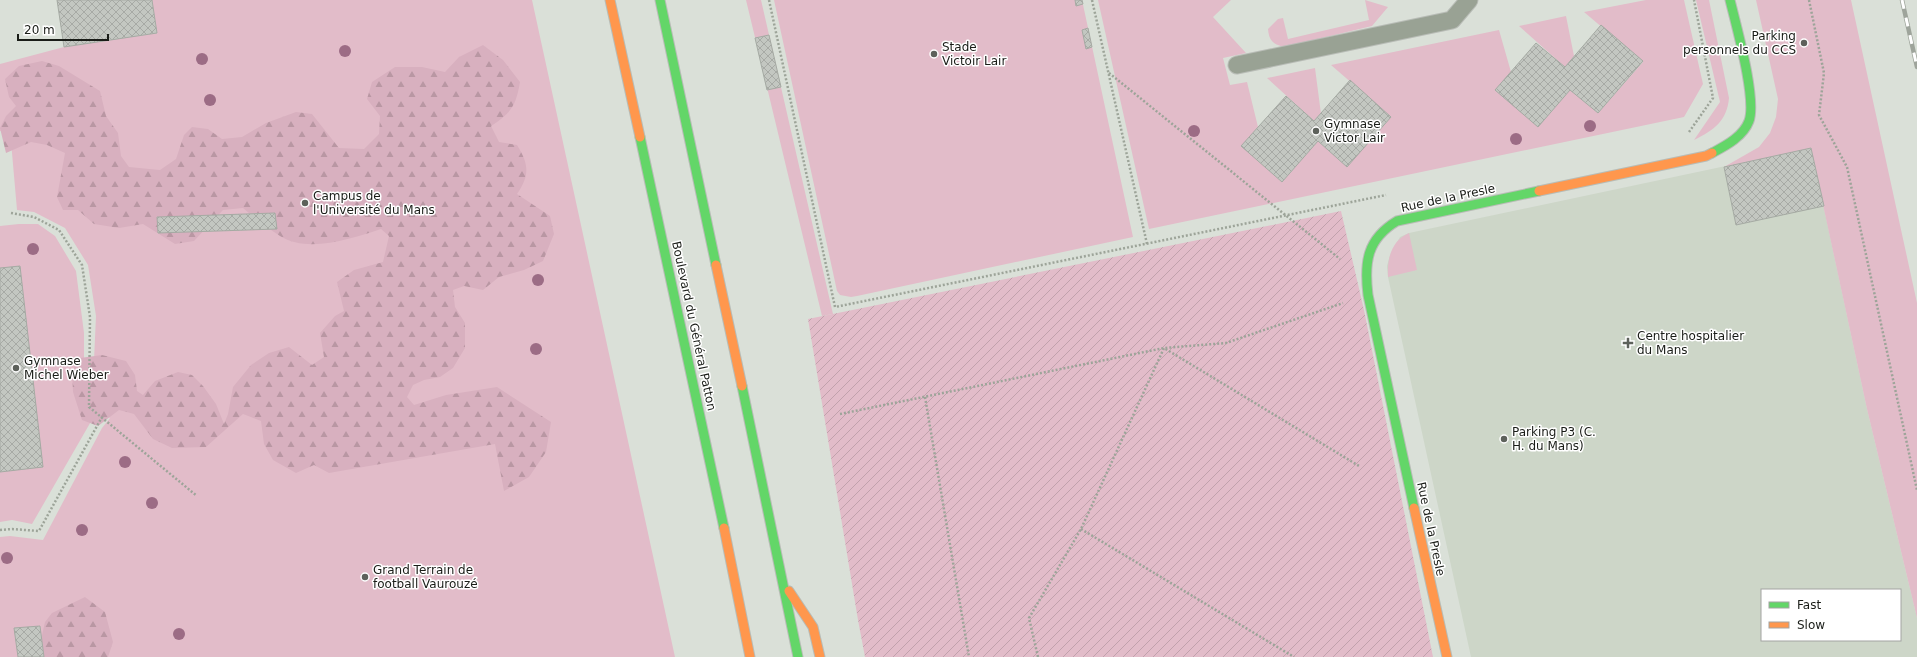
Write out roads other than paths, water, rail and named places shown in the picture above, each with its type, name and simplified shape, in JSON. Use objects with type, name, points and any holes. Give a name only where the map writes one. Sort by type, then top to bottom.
[{"type":"main road","name":"Boulevard du Général Patton","points":[[610,0],[707,443],[750,657]]},
{"type":"main road","points":[[660,0],[784,583],[798,657]]},
{"type":"main road","name":"Rue de la Presle","points":[[1447,657],[1368,295],[1366,280],[1369,253],[1374,242],[1386,227],[1397,221],[1706,156],[1735,139],[1749,122],[1751,100],[1730,0]]},
{"type":"main road","points":[[784,583],[813,627],[820,657]]},
{"type":"lane","points":[[1237,65],[1452,20],[1469,0]]},
{"type":"railway","points":[[1902,0],[1917,67]]},
{"type":"place","name":"Parking personnels du CCS","points":[[1804,43]]},
{"type":"place","name":"Stade Victoir Lair","points":[[934,54]]},
{"type":"place","name":"Gymnase Victor Lair","points":[[1316,131]]},
{"type":"place","name":"Campus de l'Université du Mans","points":[[305,203]]},
{"type":"place","name":"Centre hospitalier du Mans","points":[[1628,343]]},
{"type":"place","name":"Gymnase Michel Wieber","points":[[16,368]]},
{"type":"place","name":"Parking P3 (C. H. du Mans)","points":[[1504,439]]},
{"type":"place","name":"Grand Terrain de football Vaurouzé","points":[[365,577]]}]
